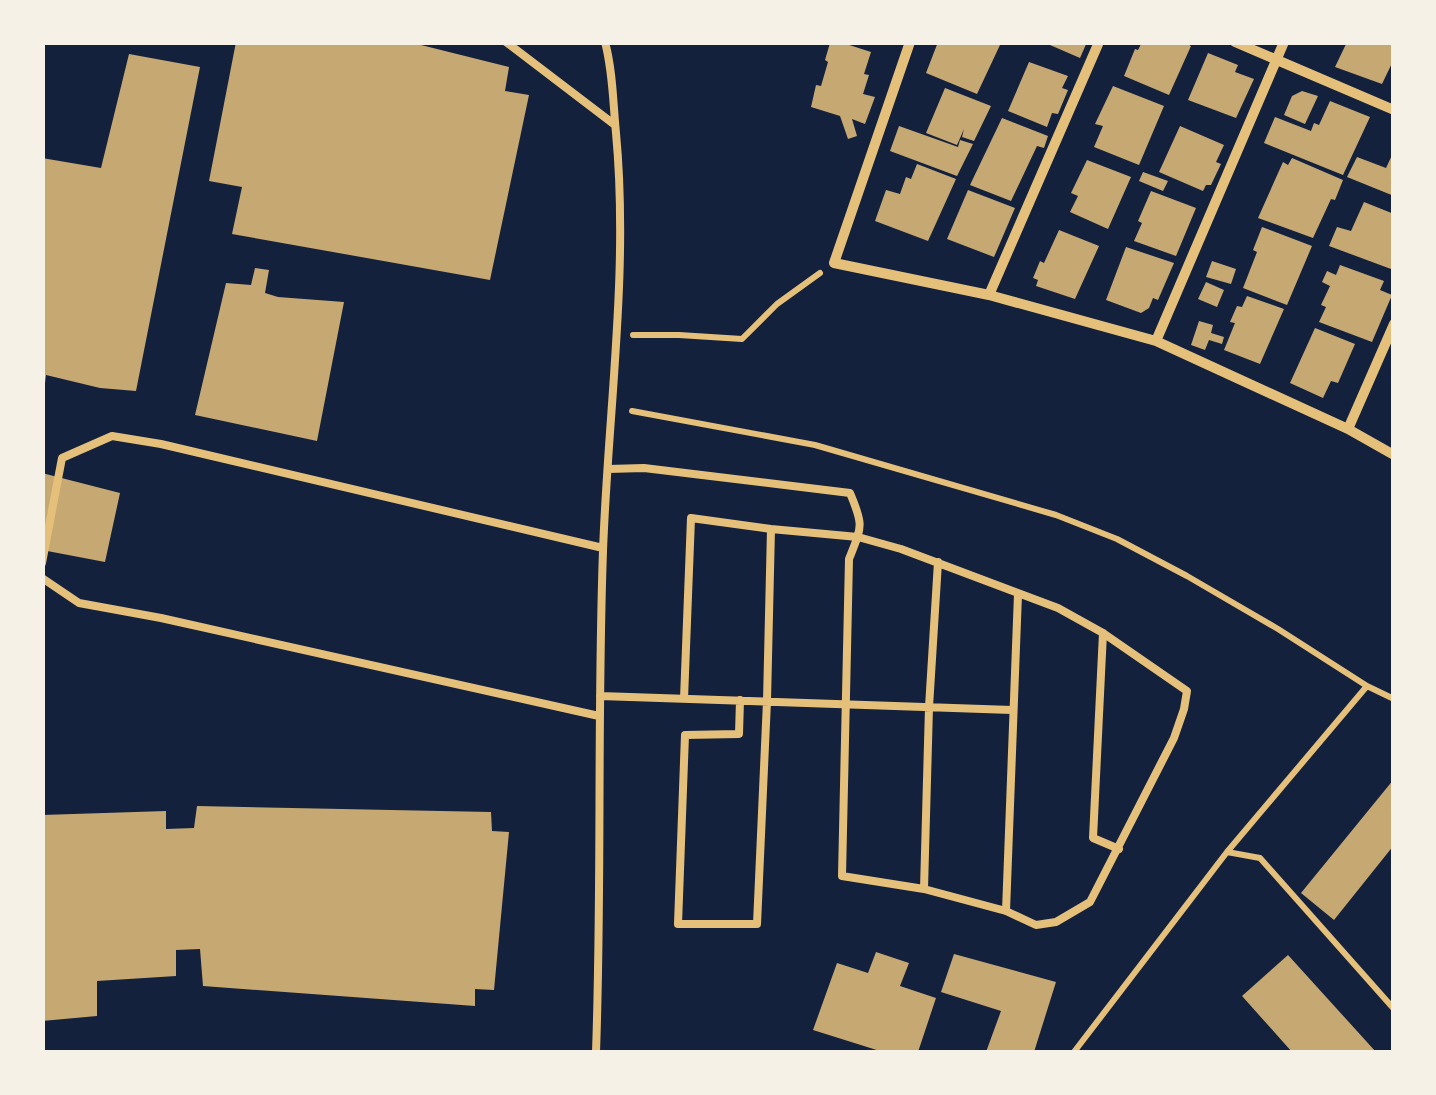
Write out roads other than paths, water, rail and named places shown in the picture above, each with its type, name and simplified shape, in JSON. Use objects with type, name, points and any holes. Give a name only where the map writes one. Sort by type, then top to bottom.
[{"type":"street","points":[[910,42],[834,263],[989,295],[1156,341],[1348,428],[1394,455]]},
{"type":"street","points":[[989,295],[1100,42]]},
{"type":"street","points":[[1236,42],[1394,110]]},
{"type":"street","points":[[1156,341],[1284,42]]},
{"type":"street","points":[[1348,428],[1394,324]]},
{"type":"lane","points":[[506,42],[616,125]]},
{"type":"lane","points":[[596,1052],[603,548],[620,255],[616,125],[605,42]]},
{"type":"lane","points":[[42,564],[62,458],[112,436],[161,444],[603,548]]},
{"type":"lane","points":[[608,469],[644,468],[850,493],[862,520],[858,537],[849,559],[842,876],[924,889],[1006,911],[1036,925],[1056,922],[1090,902],[1174,738],[1187,691],[1103,633],[1058,608],[938,562],[858,537],[692,518],[684,699]]},
{"type":"lane","points":[[740,700],[739,734],[685,735],[678,924],[757,924],[771,530]]},
{"type":"lane","points":[[924,889],[938,562]]},
{"type":"lane","points":[[42,578],[80,602],[599,716]]},
{"type":"lane","points":[[1006,911],[1018,594]]},
{"type":"lane","points":[[1103,633],[1093,838],[1118,848]]},
{"type":"lane","points":[[600,696],[1012,710]]}]
